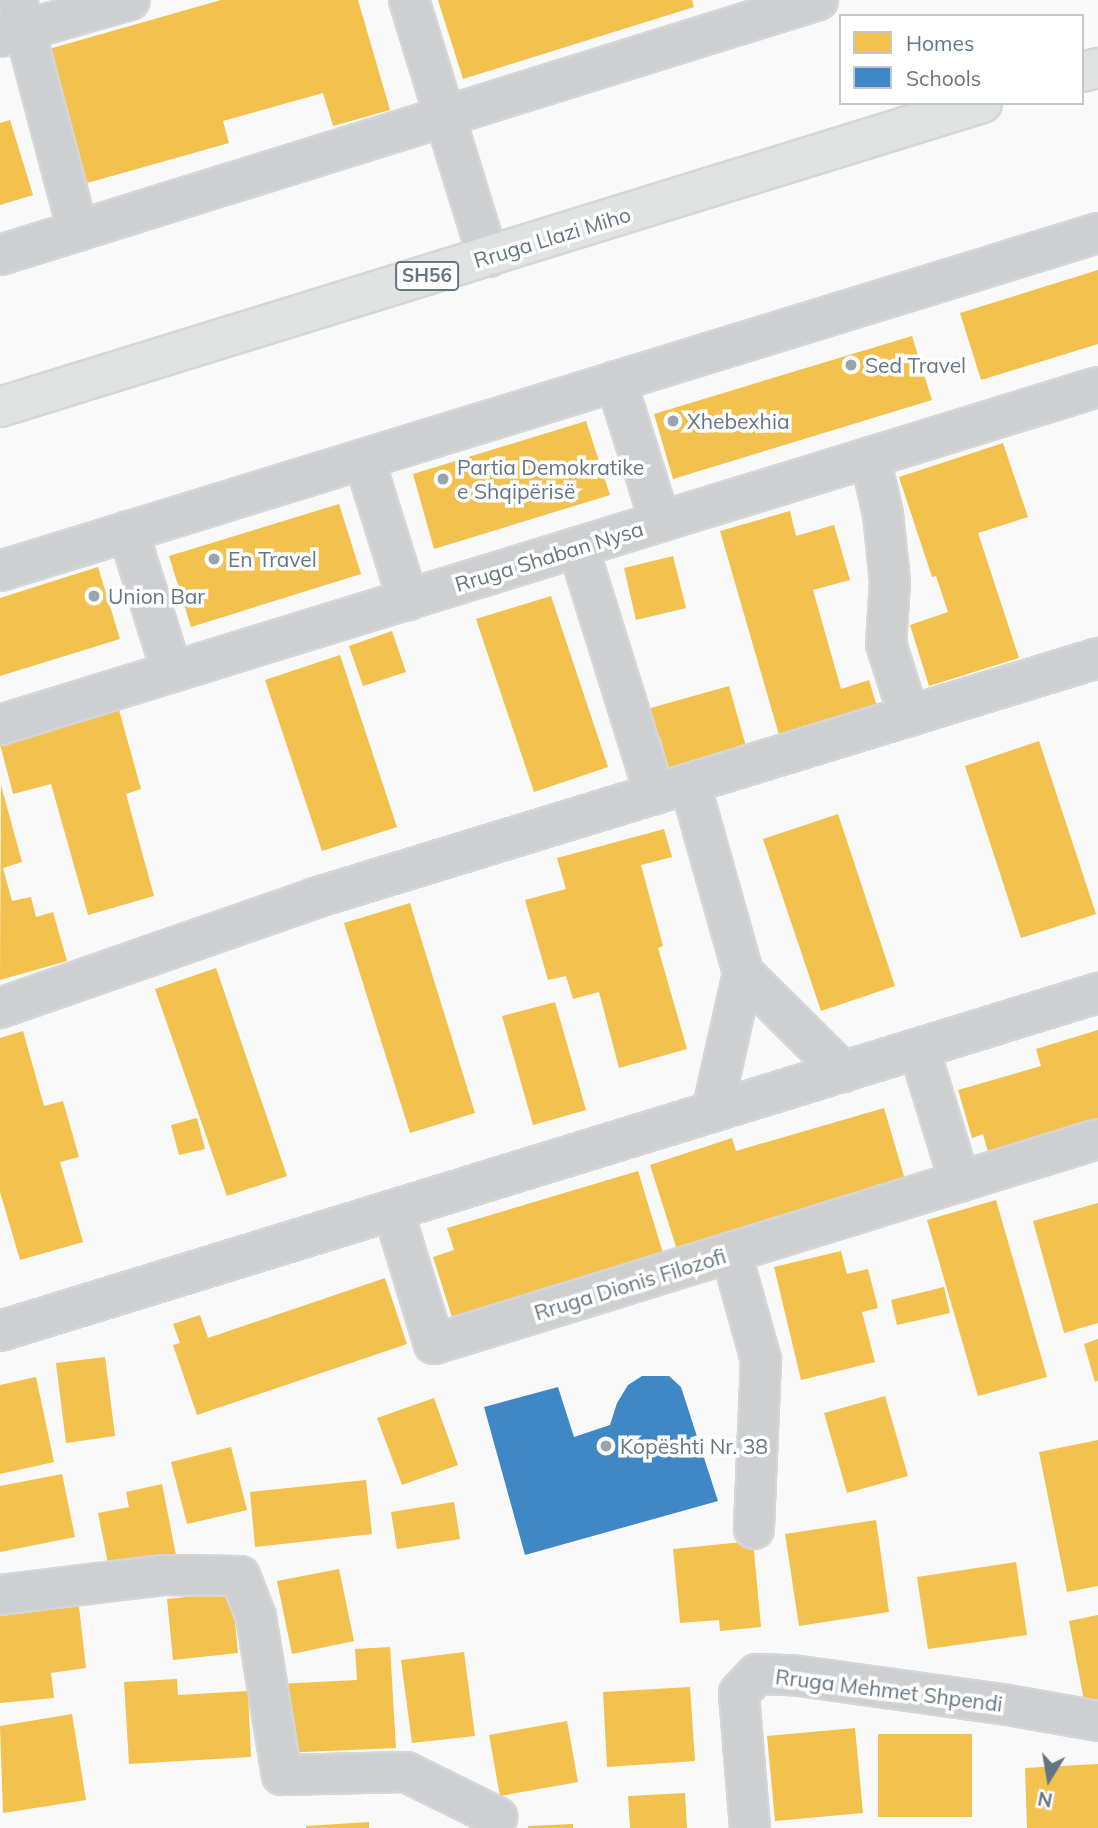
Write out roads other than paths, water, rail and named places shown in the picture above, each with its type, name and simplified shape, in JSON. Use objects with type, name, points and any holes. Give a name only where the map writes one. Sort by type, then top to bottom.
[{"type":"main road","name":"Rruga Llazi Miho","points":[[0,407],[976,105]]},
{"type":"street","points":[[78,231],[14,22],[130,0]]},
{"type":"street","points":[[409,0],[488,257]]},
{"type":"street","points":[[0,255],[818,0]]},
{"type":"street","points":[[0,571],[1098,233]]},
{"type":"street","points":[[617,381],[660,521]]},
{"type":"street","name":"Rruga Shaban Nysa","points":[[0,725],[1098,387]]},
{"type":"street","points":[[870,457],[883,514],[890,582],[886,644],[909,716]]},
{"type":"street","points":[[364,459],[408,600]]},
{"type":"street","points":[[128,531],[172,672]]},
{"type":"street","points":[[578,547],[743,973],[843,1072]]},
{"type":"street","points":[[0,1009],[315,898],[1098,658]]},
{"type":"street","points":[[712,1112],[743,973]]},
{"type":"street","points":[[0,1331],[1098,993]]},
{"type":"street","points":[[919,1049],[960,1182]]},
{"type":"street","name":"Rruga Dionis Filozofi","points":[[393,1210],[434,1344],[1098,1139]]},
{"type":"street","points":[[731,1252],[761,1360],[754,1529]]},
{"type":"street","points":[[0,1595],[164,1576],[240,1576],[256,1617],[282,1775],[406,1772],[497,1817]]},
{"type":"street","name":"Rruga Mehmet Shpendi","points":[[750,1828],[739,1693],[757,1674],[792,1675],[1002,1703],[1098,1721]]},
{"type":"place","name":"Sed Travel","points":[[851,365]]},
{"type":"place","name":"Xhebexhia","points":[[673,421]]},
{"type":"place","name":"Partia Demokratike e Shqipërisë","points":[[443,479]]},
{"type":"place","name":"En Travel","points":[[214,559]]},
{"type":"place","name":"Union Bar","points":[[94,596]]},
{"type":"place","name":"Kopështi Nr. 38","points":[[606,1446]]}]
